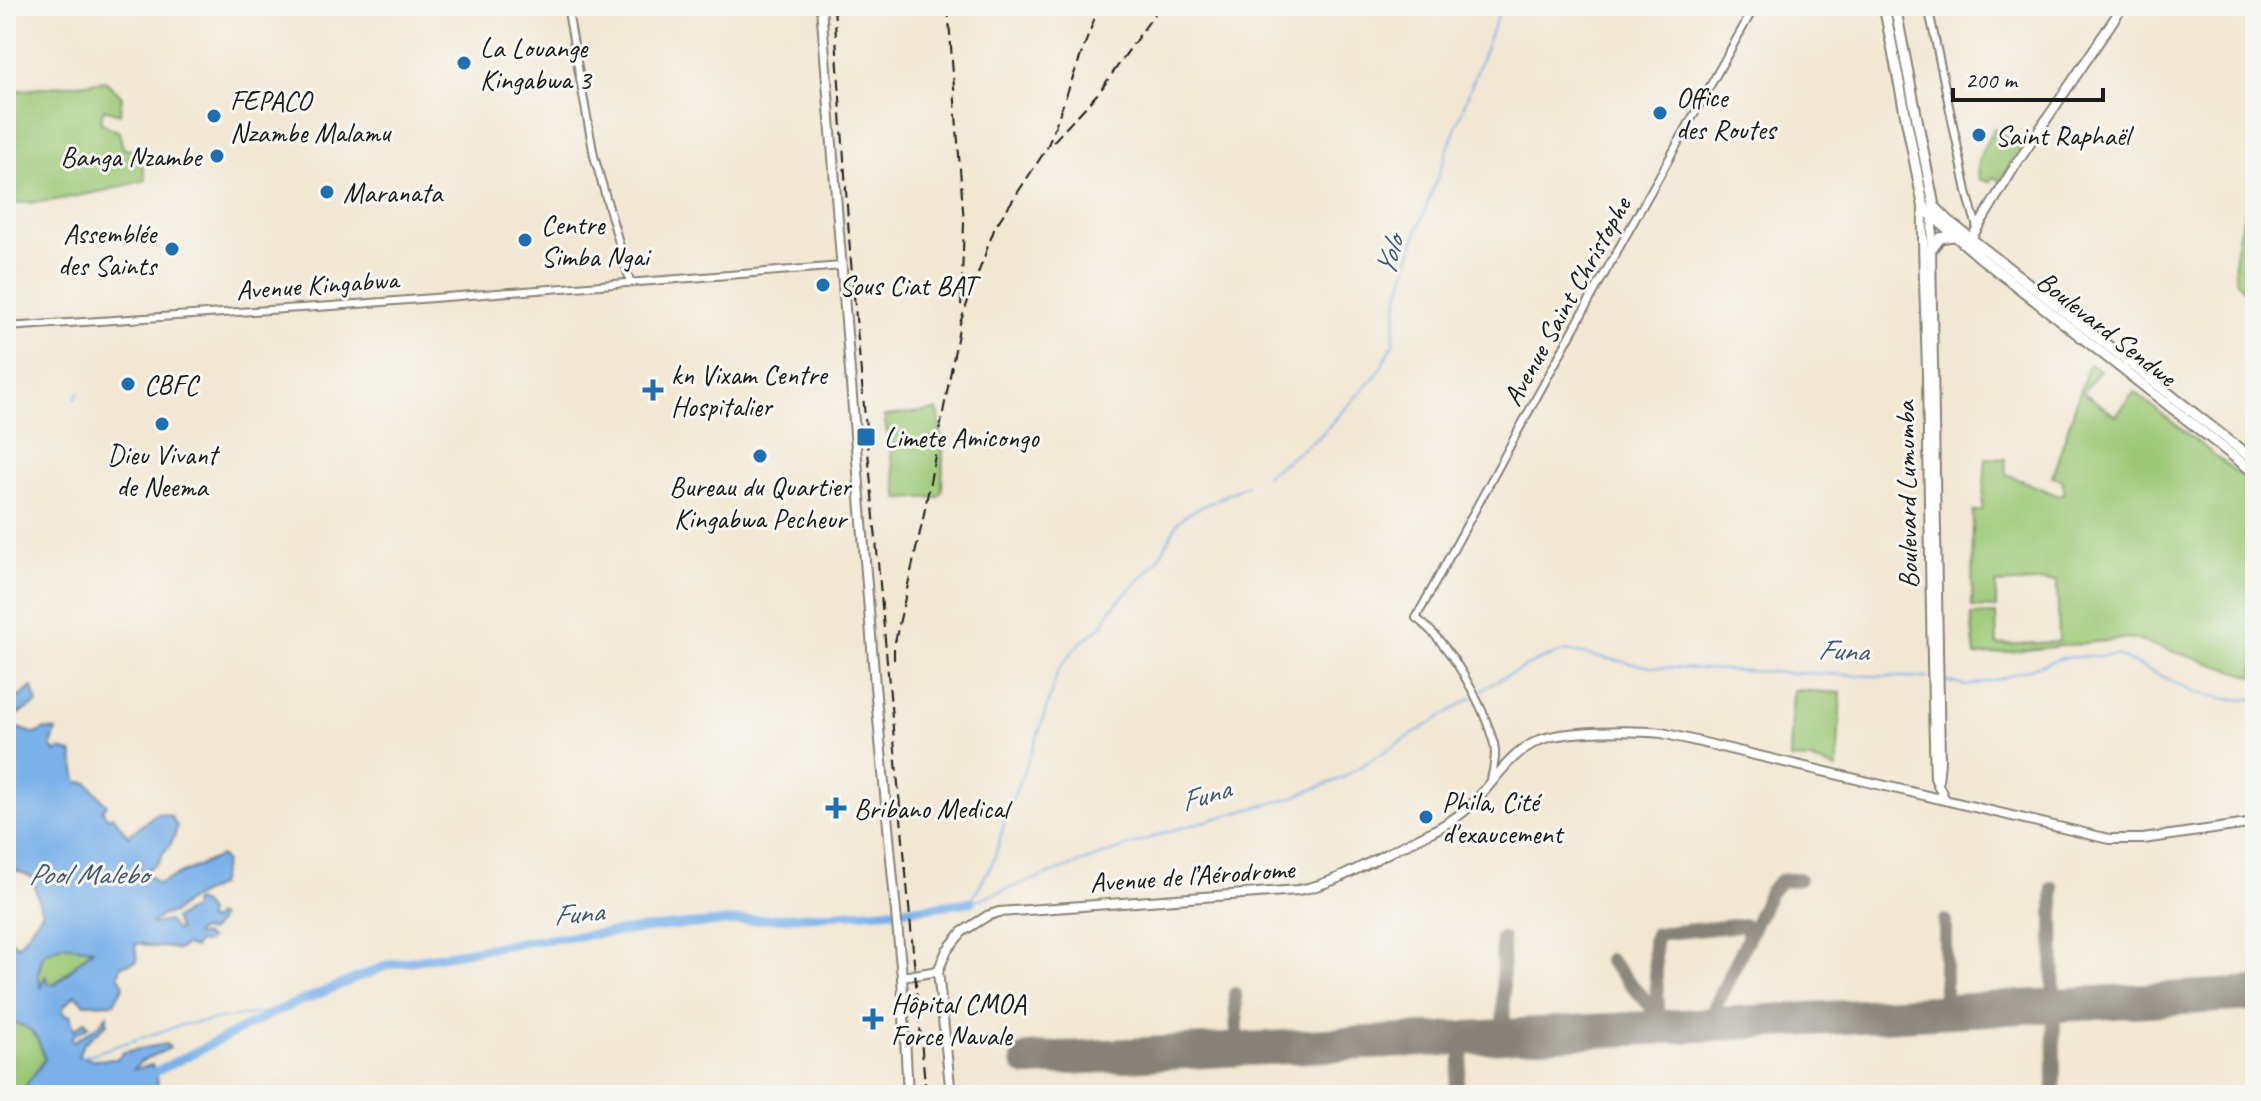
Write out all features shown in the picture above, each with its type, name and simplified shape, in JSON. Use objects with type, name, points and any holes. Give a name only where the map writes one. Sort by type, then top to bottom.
[{"type":"highway","name":"Boulevard Lumumba","points":[[1884,6],[1930,209]]},
{"type":"highway","name":"Boulevard Lumumba","points":[[1895,6],[1930,209]]},
{"type":"highway","name":"Boulevard Sendwe","points":[[1930,209],[2255,473]]},
{"type":"highway","name":"Boulevard Sendwe","points":[[1930,209],[1954,236],[1969,242],[2255,461]]},
{"type":"highway","points":[[1931,250],[1940,238],[1954,236]]},
{"type":"main road","points":[[821,6],[902,977],[908,1095]]},
{"type":"main road","points":[[1969,242],[2123,6]]},
{"type":"main road","name":"Boulevard Lumumba","points":[[1930,209],[1937,780],[1949,801]]},
{"type":"main road","name":"Boulevard Lumumba","points":[[1930,209],[1922,245],[1935,670]]},
{"type":"main road","name":"Avenue de l’Aérodrome","points":[[938,971],[947,950],[962,932],[999,912],[1298,890],[1321,885],[1445,825],[1469,807],[1517,753],[1558,735],[1644,731],[1702,742],[2109,839],[2143,839],[2255,823]]},
{"type":"main road","points":[[1925,795],[1937,780]]},
{"type":"main road","points":[[902,977],[938,971],[951,1095]]},
{"type":"street","points":[[567,6],[594,156],[630,281]]},
{"type":"street","name":"Avenue Saint Christophe","points":[[1491,780],[1494,744],[1472,689],[1433,635],[1416,618],[1755,6]]},
{"type":"street","points":[[1928,6],[1977,227]]},
{"type":"street","name":"Avenue Kingabwa","points":[[6,327],[363,304],[842,266]]},
{"type":"green space","points":[[105,81],[122,96],[120,114],[104,109],[100,122],[119,132],[123,148],[139,153],[146,180],[50,201],[10,204],[6,185],[6,92]]},
{"type":"green space","points":[[1994,129],[2021,147],[2000,181],[1994,177],[1989,182],[1979,179],[1979,165],[1981,153]]},
{"type":"green space","points":[[2255,178],[2255,304],[2236,278],[2235,256]]},
{"type":"green space","points":[[2089,364],[2100,370],[2083,392],[2116,416],[2134,392],[2255,487],[2254,677],[2130,638],[1975,656],[1971,615],[1996,614],[1997,645],[2059,642],[2057,581],[1996,584],[1996,608],[1972,607],[1973,511],[1982,511],[1986,458],[2005,459],[2006,474],[2057,495],[2065,493],[2062,479],[2052,477]]},
{"type":"green space","points":[[937,410],[943,455],[942,492],[938,497],[899,499],[884,416]]},
{"type":"green space","points":[[1793,690],[1841,693],[1837,769],[1810,760],[1790,759]]},
{"type":"green space","points":[[63,945],[93,948],[54,985],[47,983],[46,978],[41,989],[38,974],[43,954]]},
{"type":"green space","points":[[12,1023],[31,1030],[45,1059],[25,1087],[27,1095],[11,1095],[6,1079],[6,1049]]},
{"type":"water","name":"Pool Malebo","points":[[32,687],[38,703],[13,717],[8,725],[36,734],[45,729],[56,730],[51,746],[56,752],[61,749],[72,753],[78,782],[88,783],[107,805],[102,810],[108,818],[113,816],[128,836],[157,813],[171,816],[177,827],[173,839],[157,864],[144,871],[158,884],[220,856],[225,861],[219,885],[151,923],[168,921],[176,931],[179,930],[174,919],[193,908],[195,901],[203,904],[208,913],[206,919],[212,921],[216,915],[220,917],[209,932],[202,930],[195,933],[210,939],[205,943],[198,942],[194,948],[185,945],[178,950],[141,943],[135,945],[137,961],[121,966],[118,975],[124,985],[114,1003],[85,1004],[75,995],[63,1007],[64,1015],[70,1015],[74,1030],[85,1021],[89,1026],[72,1036],[73,1042],[99,1025],[107,1015],[107,1024],[83,1044],[78,1056],[95,1060],[116,1059],[124,1052],[166,1044],[170,1048],[140,1062],[134,1069],[152,1065],[158,1081],[154,1095],[27,1095],[25,1087],[45,1059],[43,1052],[38,1040],[26,1027],[12,1023],[6,1036],[6,975],[10,979],[15,971],[6,959],[6,935],[18,946],[42,913],[32,877],[6,866],[6,694],[20,697]],"holes":[[[63,945],[93,949],[55,985],[48,983],[45,976],[41,987],[38,974],[43,954]]]},
{"type":"waterway","name":"Yolo","points":[[1265,476],[1319,437],[1378,373],[1393,344],[1398,299],[1417,232],[1501,6]]},
{"type":"waterway","points":[[75,399],[79,392]]},
{"type":"waterway","name":"Yolo","points":[[971,901],[994,860],[1007,813],[1039,732],[1058,670],[1078,645],[1102,626],[1111,609],[1158,560],[1177,523],[1187,514],[1247,485]]},
{"type":"waterway","name":"Funa","points":[[1478,693],[1539,660],[1566,651],[1651,667],[1928,678]]},
{"type":"waterway","name":"Funa","points":[[1942,680],[1965,686],[1999,679],[2062,658],[2116,655],[2198,693],[2233,700],[2255,699]]},
{"type":"waterway","name":"Funa","points":[[971,902],[1173,830],[1291,798],[1342,778],[1473,697]]},
{"type":"waterway","name":"Funa","points":[[143,1095],[155,1072],[275,1012],[388,965],[523,942],[680,925],[971,902]]},
{"type":"waterway","points":[[79,1058],[181,1025],[279,1010]]},
{"type":"taxiway","points":[[1712,1025],[1714,1009],[1770,892],[1780,881],[1799,879]]},
{"type":"taxiway","points":[[2053,888],[2054,1095]]},
{"type":"taxiway","points":[[1945,921],[1945,1012]]},
{"type":"taxiway","points":[[1659,1027],[1656,934],[1743,925],[1748,930],[1748,936]]},
{"type":"taxiway","points":[[1502,939],[1504,1036]]},
{"type":"taxiway","points":[[1609,960],[1657,1013]]},
{"type":"taxiway","points":[[1235,994],[1238,1050]]},
{"type":"taxiway","points":[[1454,1095],[1463,1038]]},
{"type":"runway","points":[[1028,1060],[2255,994]]},
{"type":"railway","points":[[834,6],[850,251],[926,1095]]},
{"type":"railway","points":[[948,6],[964,223],[961,307]]},
{"type":"railway","points":[[894,660],[894,646],[923,519],[960,323],[995,227],[1047,148],[1099,6]]},
{"type":"railway","points":[[1053,142],[1100,91],[1160,6]]},
{"type":"place","name":"La Louange Kingabwa 3","points":[[464,63]]},
{"type":"place","name":"Office des Routes","points":[[1660,113]]},
{"type":"place","name":"FEPACO Nzambe Malamu","points":[[214,116]]},
{"type":"place","name":"Saint Raphaël","points":[[1979,135]]},
{"type":"place","name":"Banga Nzambe","points":[[217,156]]},
{"type":"place","name":"Maranata","points":[[327,192]]},
{"type":"place","name":"Centre Simba Ngai","points":[[525,240]]},
{"type":"place","name":"Assemblée des Saints","points":[[172,249]]},
{"type":"place","name":"Sous Ciat BAT","points":[[823,285]]},
{"type":"place","name":"CBFC","points":[[128,384]]},
{"type":"place","name":"kn Vixam Centre Hospitalier","points":[[653,390]]},
{"type":"place","name":"Dieu Vivant de Neema","points":[[162,424]]},
{"type":"place","name":"Limete Amicongo","points":[[866,437]]},
{"type":"place","name":"Bureau du Quartier Kingabwa Pecheur","points":[[760,456]]},
{"type":"place","name":"Bribano Medical","points":[[836,808]]},
{"type":"place","name":"Phila, Cité d'exaucement","points":[[1426,817]]},
{"type":"place","name":"Hôpital CMOA Force Navale","points":[[873,1019]]}]
